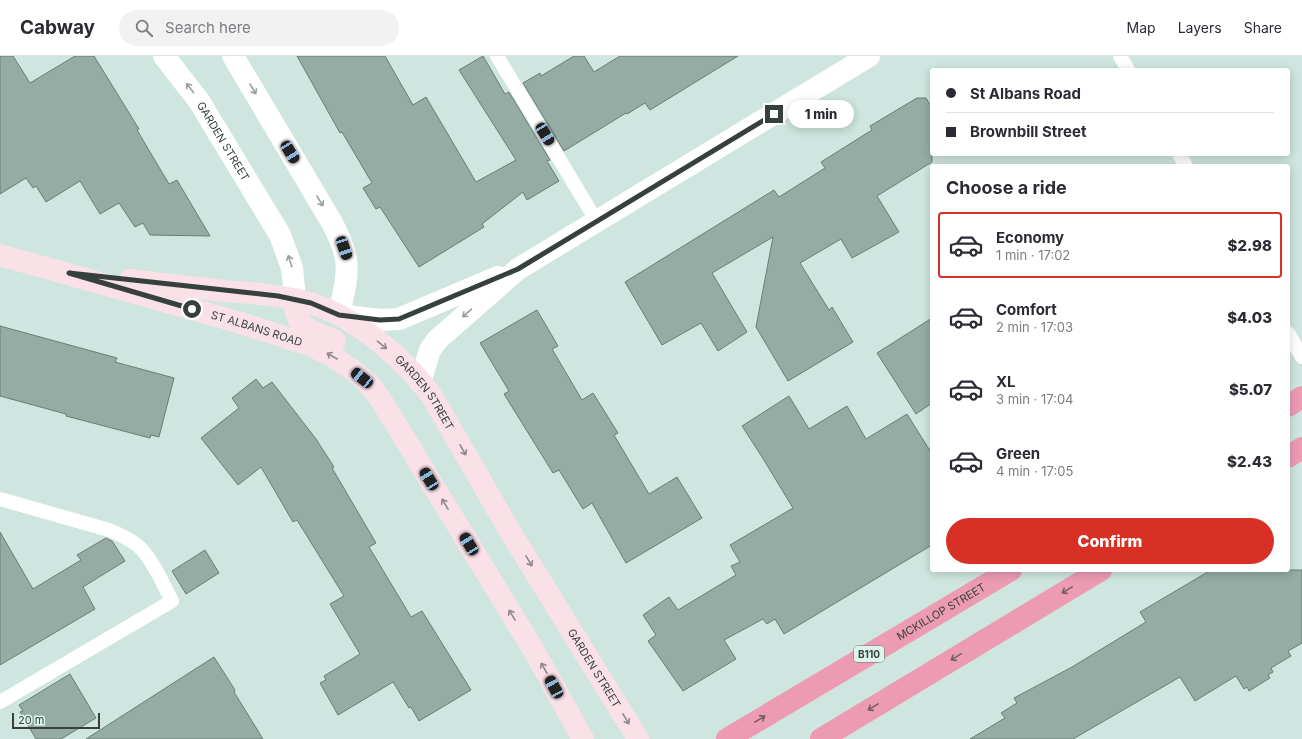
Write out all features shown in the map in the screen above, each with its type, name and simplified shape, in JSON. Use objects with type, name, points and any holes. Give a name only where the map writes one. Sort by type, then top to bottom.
[{"type":"highway","points":[[1290,405],[1302,397]]},
{"type":"highway","points":[[1290,456],[1302,448]]},
{"type":"highway","name":"MCKILLOP STREET","points":[[727,739],[1008,572]]},
{"type":"highway","points":[[821,739],[1098,572]]},
{"type":"street","name":"GARDEN STREET","points":[[164,56],[199,101],[280,235],[292,268],[294,299]]},
{"type":"street","points":[[233,56],[341,240],[347,256],[348,272],[339,315],[380,320],[399,319],[518,269]]},
{"type":"street","points":[[420,382],[430,350],[437,340],[518,269],[596,220],[869,56]]},
{"type":"street","name":"ST ALBANS ROAD","points":[[0,255],[69,273],[238,322],[312,346],[335,358],[354,371],[369,384],[381,400]]},
{"type":"street","name":"ST ALBANS ROAD","points":[[69,273],[278,296],[311,303],[339,315]]},
{"type":"street","points":[[294,299],[298,319],[304,326],[346,348],[356,355],[364,364],[374,382],[381,400],[533,649],[583,739]]},
{"type":"street","name":"GARDEN STREET","points":[[339,315],[383,345],[427,390],[441,411],[508,528],[638,739]]},
{"type":"lane","points":[[497,56],[596,220]]},
{"type":"lane","points":[[1120,56],[1127,68]]},
{"type":"lane","points":[[1290,336],[1302,356]]},
{"type":"lane","points":[[0,499],[109,530],[126,538],[138,546],[146,555],[172,601],[0,702]]},
{"type":"building","points":[[0,56],[13,56],[30,83],[75,56],[94,56],[139,129],[137,130],[169,184],[177,180],[210,236],[150,235],[143,223],[135,227],[119,203],[100,214],[80,181],[46,202],[36,186],[33,188],[26,178],[0,194]]},
{"type":"building","points":[[297,56],[385,56],[413,105],[426,97],[476,182],[516,160],[459,70],[483,56],[505,94],[509,92],[550,160],[547,161],[559,181],[527,200],[523,192],[482,224],[484,227],[419,267],[380,207],[376,209],[363,188],[372,183],[342,132],[340,133]]},
{"type":"building","points":[[574,56],[584,56],[594,72],[620,56],[738,56],[650,110],[645,103],[564,151],[523,83],[540,73],[541,76]]},
{"type":"building","points":[[917,98],[926,98],[930,105],[930,156],[932,156],[932,162],[877,196],[899,232],[852,258],[841,239],[800,263],[829,310],[832,307],[853,342],[788,381],[756,327],[773,237],[712,273],[747,332],[718,351],[701,323],[662,345],[625,282],[774,190],[779,197],[825,168],[821,162],[872,130],[870,126]]},
{"type":"building","points":[[537,310],[558,346],[552,349],[582,400],[593,393],[618,433],[614,435],[649,494],[677,477],[702,518],[626,563],[592,503],[583,509],[559,470],[553,473],[504,394],[509,391],[480,343]]},
{"type":"building","points":[[930,319],[930,404],[916,414],[877,353]]},
{"type":"building","points":[[0,326],[117,358],[115,362],[174,378],[159,437],[151,435],[150,438],[66,416],[66,414],[0,396]]},
{"type":"building","points":[[256,379],[263,388],[272,382],[316,439],[334,467],[332,468],[376,543],[369,547],[411,617],[422,611],[471,690],[419,721],[393,682],[338,715],[320,683],[326,680],[324,676],[360,654],[330,604],[344,596],[297,520],[293,522],[261,467],[238,485],[201,438],[239,408],[232,398]]},
{"type":"building","points":[[789,396],[809,429],[847,406],[866,439],[907,414],[930,451],[930,546],[784,634],[775,619],[767,624],[763,619],[724,640],[736,659],[683,691],[648,641],[656,635],[643,615],[669,597],[678,610],[736,575],[731,566],[740,562],[730,545],[793,508],[742,426]]},
{"type":"building","points":[[0,532],[33,589],[81,560],[77,555],[106,538],[112,541],[125,561],[83,587],[95,609],[0,665]]},
{"type":"building","points":[[205,550],[219,573],[186,594],[172,571]]},
{"type":"building","points":[[1290,570],[1302,570],[1302,643],[1288,651],[1291,656],[1271,668],[1273,672],[1268,675],[1270,678],[1249,691],[1247,687],[1244,689],[1236,676],[1195,701],[1180,677],[1073,739],[970,739],[1005,718],[1001,713],[1017,703],[1014,698],[1072,667],[1146,622],[1140,612],[1208,572],[1290,572]]},
{"type":"building","points":[[214,657],[263,739],[86,739]]},
{"type":"building","points":[[70,674],[96,718],[61,739],[36,739],[20,712],[23,711],[19,705]]},
{"type":"route","points":[[192,309],[69,273],[278,296],[311,303],[339,315],[380,320],[399,319],[426,309],[518,269],[596,220],[774,114]]}]
